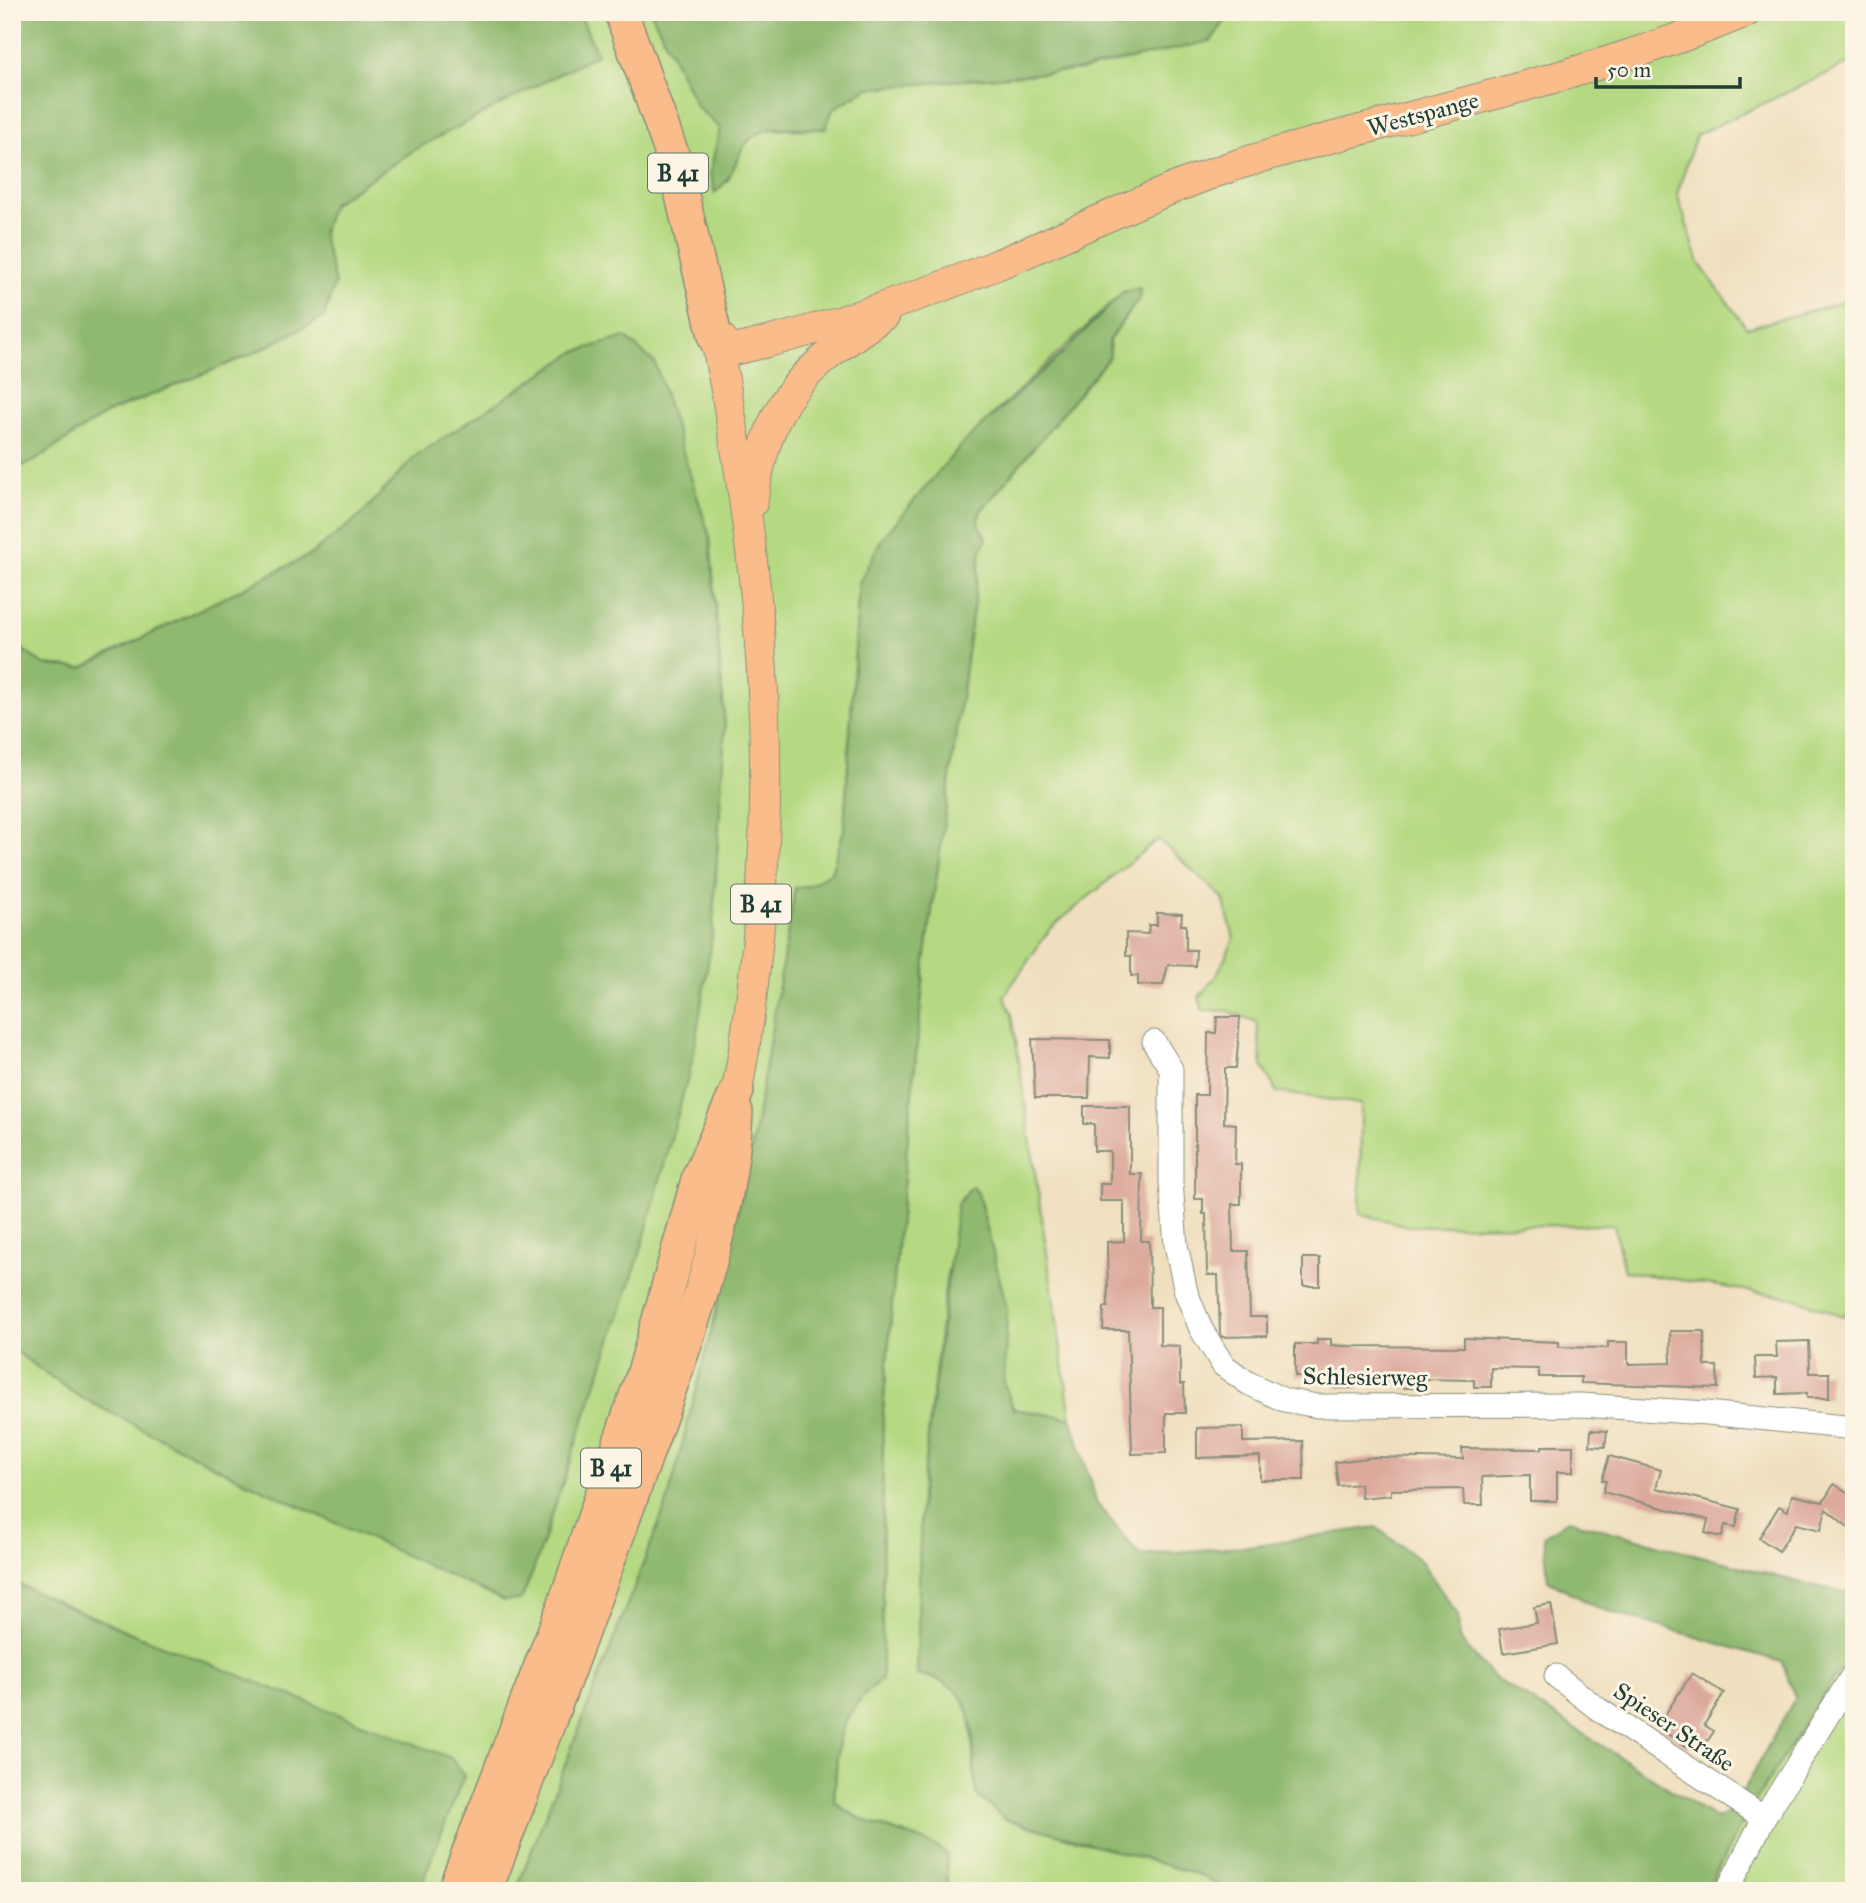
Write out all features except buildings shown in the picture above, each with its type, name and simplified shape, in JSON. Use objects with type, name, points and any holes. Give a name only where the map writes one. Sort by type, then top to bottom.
[{"type":"highway","name":"B 41","points":[[621,12],[673,157],[717,347]]},
{"type":"highway","name":"B 41","points":[[454,1891],[564,1606],[646,1366],[699,1176],[737,1091]]},
{"type":"highway","name":"B 41","points":[[485,1891],[565,1683],[675,1375],[722,1210],[735,1130],[737,1091]]},
{"type":"main road","name":"Westspange","points":[[906,300],[1004,262],[1102,217],[1240,164],[1526,86],[1708,28],[1746,12]]},
{"type":"main road","points":[[717,347],[906,300]]},
{"type":"main road","points":[[747,527],[762,447],[792,389],[824,357],[906,300]]},
{"type":"main road","name":"B 41","points":[[717,347],[747,527],[765,685],[766,798],[759,942],[751,1013],[737,1091]]},
{"type":"street","name":"Schlesierweg","points":[[1154,1042],[1171,1069],[1171,1183],[1176,1245],[1186,1292],[1201,1329],[1223,1365],[1248,1383],[1284,1400],[1317,1406],[1581,1405],[1707,1413],[1854,1428]]},
{"type":"street","points":[[1727,1891],[1764,1818],[1854,1673]]},
{"type":"street","name":"Spieser Straße","points":[[1556,1676],[1598,1709],[1764,1818]]},
{"type":"green space","points":[[12,12],[579,12],[597,54],[419,147],[332,204],[322,233],[335,283],[324,317],[252,354],[107,413],[34,461],[12,470]]},
{"type":"green space","points":[[579,12],[651,12],[697,107],[720,128],[710,173],[727,182],[746,139],[761,130],[825,129],[833,109],[869,88],[1081,70],[1229,14],[1226,12],[1854,12],[1854,61],[1696,135],[1677,194],[1699,263],[1747,328],[1854,299],[1854,1302],[1843,1316],[1794,1298],[1624,1271],[1614,1225],[1409,1226],[1360,1214],[1361,1104],[1277,1092],[1262,1066],[1257,1022],[1228,1011],[1203,1010],[1199,997],[1217,975],[1234,939],[1223,898],[1158,839],[1050,929],[1004,996],[1012,1014],[1071,1418],[1014,1409],[1004,1384],[1007,1309],[978,1193],[972,1187],[946,1278],[921,1494],[917,1675],[950,1683],[969,1706],[976,1794],[1005,1819],[1204,1876],[1226,1891],[947,1891],[947,1854],[919,1839],[860,1818],[834,1801],[838,1747],[846,1720],[854,1707],[882,1679],[883,1412],[894,1280],[925,962],[981,549],[987,539],[978,522],[980,512],[1110,356],[1109,341],[1140,297],[1140,289],[1123,292],[963,443],[881,540],[859,583],[844,830],[831,872],[809,886],[795,888],[753,1142],[716,1313],[668,1500],[516,1891],[419,1891],[433,1851],[126,1631],[12,1582],[12,1349],[78,1396],[639,1257],[692,1058],[712,937],[725,727],[710,537],[416,456],[358,518],[310,555],[82,668],[44,665],[12,642],[12,470],[34,461],[107,413],[252,354],[324,317],[334,283],[322,233],[332,204],[419,147],[597,54]]},
{"type":"green space","points":[[651,12],[1226,12],[1229,15],[1211,41],[1081,70],[869,88],[833,109],[825,129],[774,129],[754,136],[715,193],[710,173],[720,128],[697,107]]},
{"type":"green space","points":[[1140,288],[1140,297],[1109,340],[1110,356],[980,512],[978,522],[987,539],[981,550],[925,962],[883,1412],[882,1679],[854,1707],[846,1720],[838,1747],[834,1801],[860,1818],[919,1839],[947,1854],[947,1891],[516,1891],[668,1500],[716,1313],[753,1142],[795,888],[809,886],[831,872],[844,830],[859,583],[881,540],[963,443],[1066,350],[1123,292]]},
{"type":"green space","points":[[625,337],[655,363],[710,537],[725,727],[712,937],[693,1058],[639,1257],[532,1574],[521,1600],[504,1601],[232,1475],[78,1396],[12,1349],[12,642],[44,665],[82,668],[310,555],[358,518],[416,456],[575,352]]},
{"type":"green space","points":[[972,1186],[978,1193],[1007,1309],[1004,1384],[1013,1409],[1071,1418],[1097,1504],[1139,1555],[1250,1546],[1376,1527],[1421,1561],[1458,1615],[1459,1639],[1492,1676],[1717,1819],[1732,1811],[1795,1698],[1782,1662],[1598,1608],[1548,1580],[1544,1536],[1568,1520],[1805,1584],[1854,1594],[1854,1648],[1749,1810],[1706,1891],[1226,1891],[1203,1876],[1005,1819],[976,1794],[973,1735],[964,1702],[954,1689],[939,1680],[917,1675],[921,1494],[957,1204]]},
{"type":"green space","points":[[12,1582],[126,1631],[451,1758],[464,1775],[419,1891],[12,1891]]},
{"type":"green space","points":[[1854,1648],[1854,1891],[1706,1891],[1749,1810]]}]
